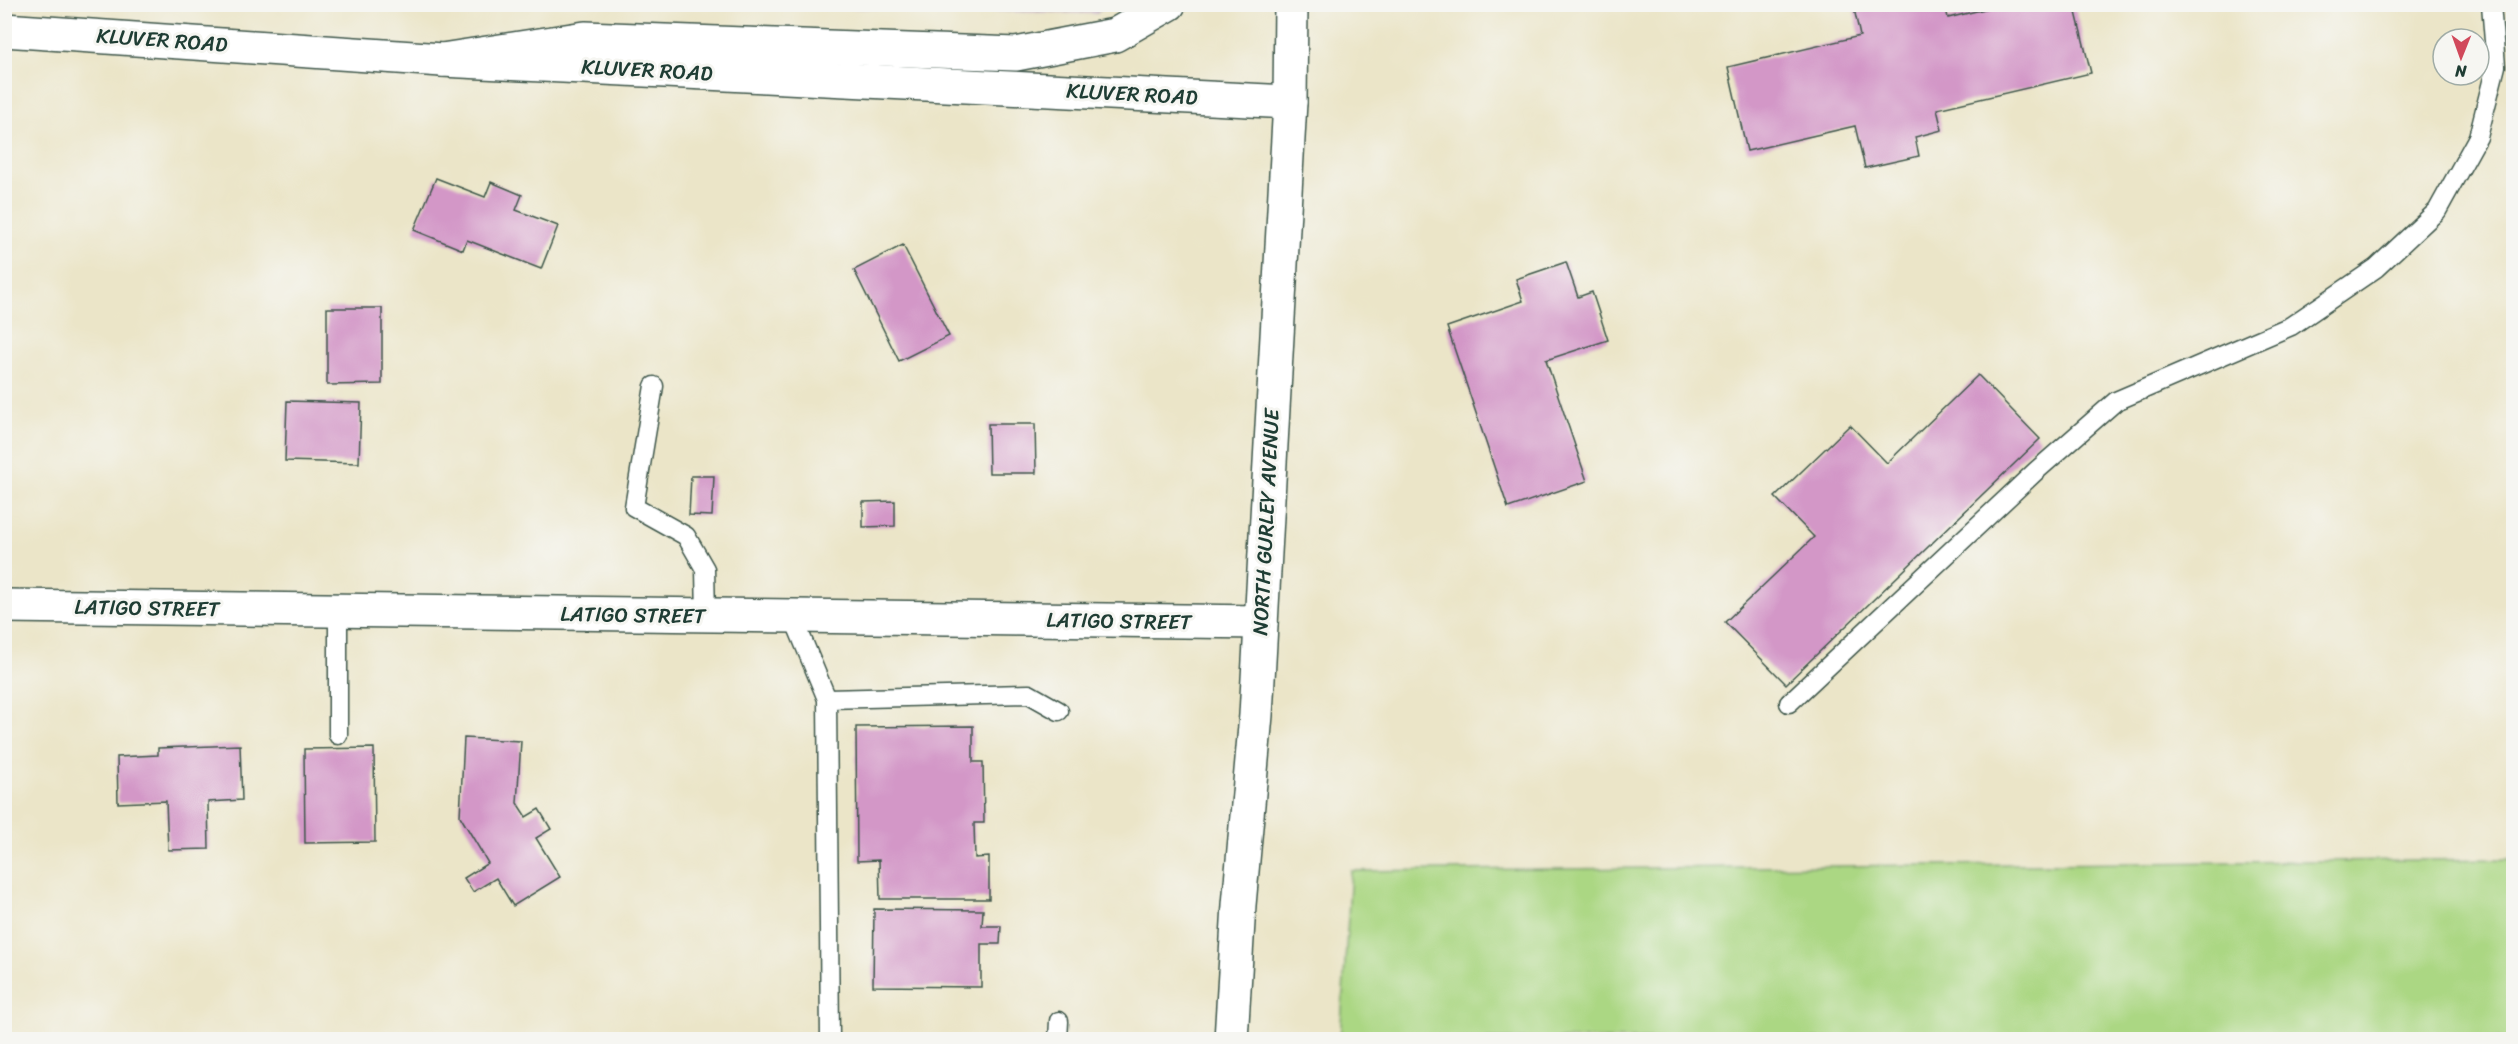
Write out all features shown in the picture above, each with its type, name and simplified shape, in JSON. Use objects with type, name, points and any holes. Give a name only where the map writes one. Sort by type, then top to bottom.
[{"type":"street","points":[[442,60],[585,38],[1016,54],[1115,35],[1169,4]]},
{"type":"street","name":"NORTH GURLEY AVENUE","points":[[1231,1040],[1261,622],[1290,102],[1291,4]]},
{"type":"street","name":"KLUVER ROAD","points":[[4,30],[442,60],[1290,102]]},
{"type":"street","name":"LATIGO STREET","points":[[4,606],[1261,622]]},
{"type":"lane","points":[[1789,703],[2036,471],[2116,401],[2291,326],[2376,268],[2437,211],[2478,137],[2496,66],[2491,4]]},
{"type":"lane","points":[[654,386],[634,507],[686,536],[705,569],[706,616]]},
{"type":"lane","points":[[338,611],[338,735]]},
{"type":"lane","points":[[793,617],[827,699],[830,1040]]},
{"type":"lane","points":[[827,699],[1029,694],[1059,711]]},
{"type":"lane","points":[[1059,1021],[1059,1040]]},
{"type":"shaded area","points":[[1106,4],[1097,14],[685,5]]},
{"type":"green space","points":[[2513,859],[2513,1039],[1340,1039],[1351,871]]},
{"type":"building","points":[[1853,4],[1945,4],[1948,18],[2005,4],[2074,4],[2091,73],[1937,109],[1942,130],[1915,137],[1919,156],[1865,168],[1855,126],[1747,151],[1728,67],[1860,36]]},
{"type":"building","points":[[436,178],[485,197],[491,182],[522,195],[516,210],[558,226],[541,269],[467,240],[463,250],[414,230]]},
{"type":"building","points":[[903,245],[949,336],[899,361],[854,270]]},
{"type":"building","points":[[1566,262],[1578,297],[1592,292],[1608,340],[1546,360],[1587,481],[1508,508],[1447,327],[1523,301],[1516,279]]},
{"type":"building","points":[[327,308],[382,308],[382,384],[327,385]]},
{"type":"building","points":[[1978,375],[2040,439],[1786,684],[1725,622],[1814,537],[1775,497],[1850,425],[1887,463]]},
{"type":"building","points":[[287,401],[361,403],[359,463],[285,461]]},
{"type":"building","points":[[988,424],[1035,424],[1036,473],[989,473]]},
{"type":"building","points":[[691,476],[714,476],[712,516],[689,515]]},
{"type":"building","points":[[895,501],[895,526],[863,527],[863,502]]},
{"type":"building","points":[[973,726],[973,762],[983,762],[984,823],[974,823],[975,858],[989,857],[989,899],[880,899],[879,860],[857,861],[856,727]]},
{"type":"building","points":[[464,738],[521,741],[517,803],[526,817],[539,809],[551,829],[536,838],[560,877],[513,906],[496,878],[473,892],[464,878],[488,863],[460,816]]},
{"type":"building","points":[[240,745],[242,800],[208,802],[209,849],[168,850],[166,801],[118,803],[117,757],[158,755],[158,748]]},
{"type":"building","points":[[374,748],[375,842],[305,843],[304,749]]},
{"type":"building","points":[[874,909],[983,910],[982,926],[1001,926],[1000,944],[981,944],[981,987],[873,986]]}]
